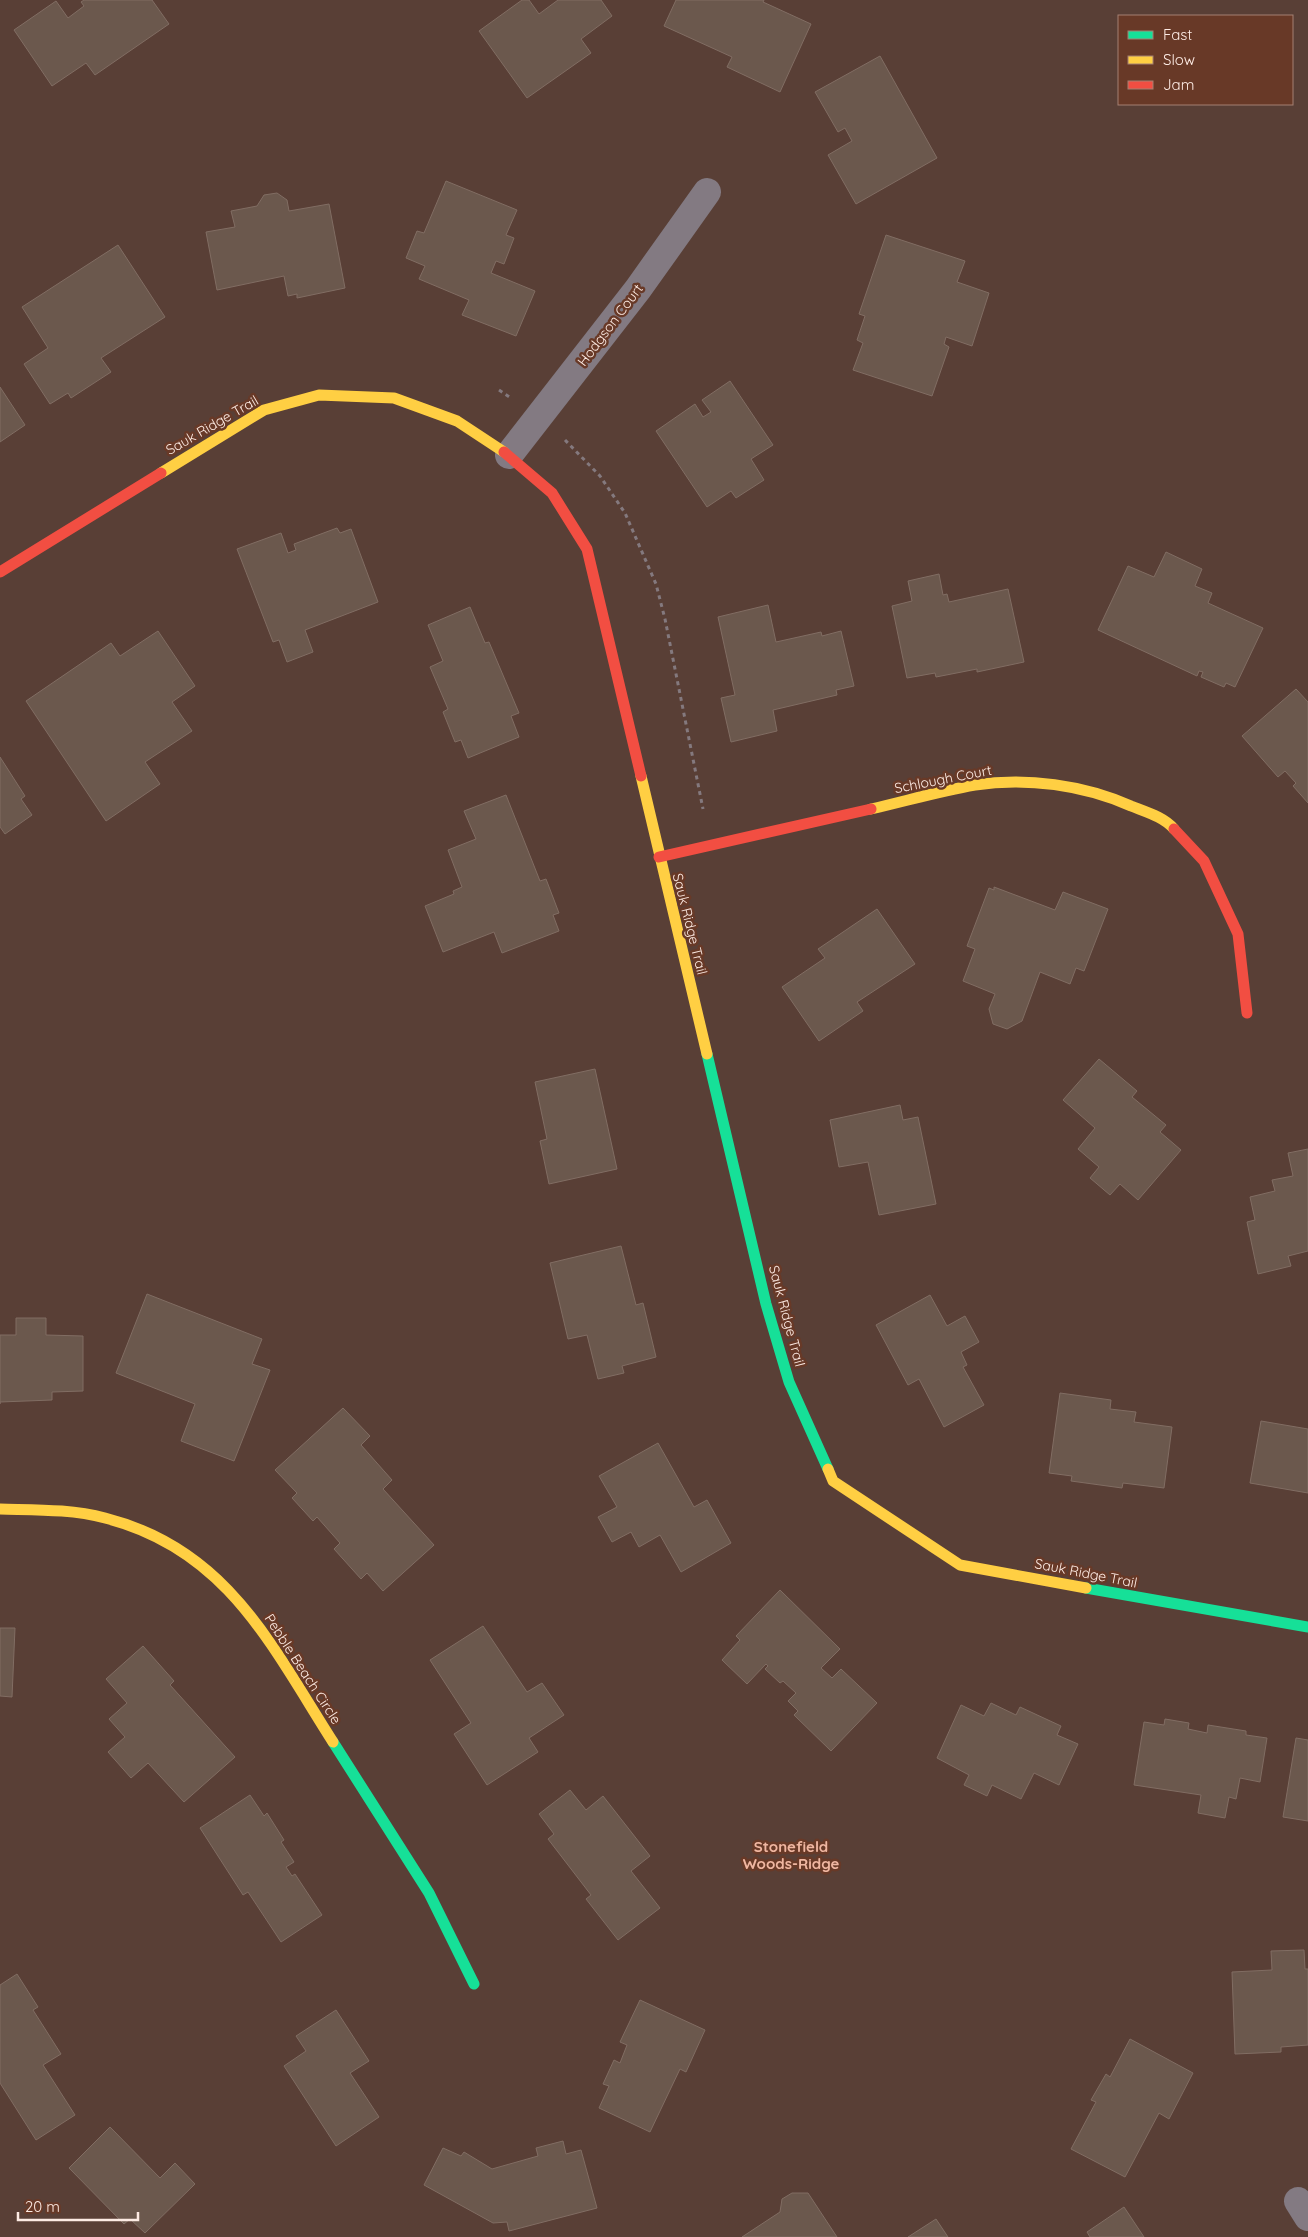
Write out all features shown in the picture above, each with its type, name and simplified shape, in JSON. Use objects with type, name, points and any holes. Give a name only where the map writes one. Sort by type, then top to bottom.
[{"type":"street","name":"Hodgson Court","points":[[509,455],[638,289],[707,192]]},
{"type":"street","name":"Sauk Ridge Trail","points":[[0,572],[264,410],[319,394],[394,398],[457,421],[509,455],[552,494],[587,549],[766,1304],[789,1382],[833,1481],[960,1565],[1230,1615],[1308,1626]]},
{"type":"street","name":"Schlough Court","points":[[659,857],[976,785],[1020,782],[1069,787],[1086,791],[1120,801],[1168,822],[1204,861],[1238,934],[1247,1013]]},
{"type":"street","name":"Pebble Beach Circle","points":[[0,1509],[86,1514],[127,1525],[167,1542],[197,1561],[231,1591],[259,1627],[429,1893],[474,1984]]},
{"type":"building","points":[[84,0],[152,0],[169,24],[95,75],[86,63],[52,86],[14,30],[56,1],[68,18],[84,6],[81,2]]},
{"type":"building","points":[[522,0],[529,0],[539,14],[558,0],[601,0],[612,16],[581,39],[591,53],[527,98],[479,31]]},
{"type":"building","points":[[676,0],[764,0],[763,2],[811,24],[780,92],[727,67],[732,57],[664,26]]},
{"type":"building","points":[[880,56],[937,158],[856,204],[828,155],[852,141],[845,128],[838,132],[815,92]]},
{"type":"building","points":[[446,181],[517,210],[506,235],[514,238],[504,264],[496,261],[491,273],[535,291],[516,336],[462,315],[469,300],[419,279],[425,266],[406,258],[417,231],[424,233]]},
{"type":"building","points":[[277,193],[287,200],[289,211],[329,204],[345,288],[297,298],[297,294],[288,296],[284,276],[217,290],[206,232],[235,227],[231,211],[257,206],[264,195]]},
{"type":"building","points":[[886,235],[965,261],[957,282],[989,293],[972,346],[946,337],[944,344],[949,347],[932,396],[853,370],[863,343],[857,340],[865,316],[859,314]]},
{"type":"building","points":[[118,245],[165,317],[101,358],[111,372],[71,398],[68,393],[50,404],[24,364],[48,348],[22,307]]},
{"type":"building","points":[[730,381],[773,445],[751,459],[764,480],[736,498],[731,491],[707,507],[656,431],[695,404],[703,417],[711,412],[702,400]]},
{"type":"building","points":[[0,387],[25,425],[0,442]]},
{"type":"building","points":[[337,528],[340,533],[351,529],[378,602],[305,630],[313,652],[287,662],[279,640],[273,642],[237,549],[281,533],[288,553],[296,550],[294,544]]},
{"type":"building","points":[[1166,552],[1202,569],[1195,586],[1212,593],[1208,603],[1263,628],[1235,687],[1226,683],[1224,687],[1201,677],[1203,672],[1199,671],[1197,676],[1098,630],[1128,566],[1154,577]]},
{"type":"building","points":[[939,574],[943,595],[947,594],[949,602],[1008,589],[1024,662],[977,672],[977,669],[936,677],[935,673],[907,678],[892,606],[912,601],[908,581]]},
{"type":"building","points":[[768,605],[776,642],[821,632],[822,636],[841,631],[854,686],[836,690],[837,695],[773,710],[777,731],[731,742],[721,698],[735,695],[718,617]]},
{"type":"building","points":[[470,607],[485,643],[489,642],[519,713],[511,716],[519,737],[468,758],[461,740],[455,742],[443,712],[448,709],[430,667],[443,661],[428,625]]},
{"type":"building","points":[[158,631],[195,686],[172,702],[192,731],[145,762],[160,784],[106,821],[26,701],[111,643],[120,656]]},
{"type":"building","points":[[1296,689],[1308,702],[1308,803],[1293,786],[1296,783],[1285,771],[1278,777],[1242,736]]},
{"type":"building","points":[[0,757],[25,796],[21,799],[32,815],[5,834],[0,827]]},
{"type":"building","points":[[506,795],[540,881],[546,879],[559,913],[553,915],[559,931],[502,953],[494,932],[443,952],[425,906],[454,894],[453,891],[462,887],[448,850],[476,839],[464,811]]},
{"type":"building","points":[[994,887],[1055,910],[1063,892],[1108,909],[1084,971],[1076,968],[1070,984],[1040,972],[1022,1021],[1007,1029],[993,1024],[989,1009],[995,994],[963,981],[975,949],[967,946],[989,888],[994,890]]},
{"type":"building","points":[[877,909],[915,964],[857,1002],[863,1011],[819,1041],[782,987],[825,958],[818,949]]},
{"type":"building","points":[[1099,1059],[1137,1091],[1132,1097],[1166,1125],[1160,1132],[1181,1150],[1138,1200],[1120,1184],[1110,1195],[1090,1178],[1099,1167],[1078,1149],[1095,1128],[1063,1100]]},
{"type":"building","points":[[595,1069],[617,1169],[549,1184],[540,1141],[547,1139],[535,1082]]},
{"type":"building","points":[[900,1105],[903,1120],[918,1117],[936,1204],[879,1215],[868,1162],[839,1167],[830,1120]]},
{"type":"building","points":[[1308,1149],[1308,1251],[1288,1256],[1291,1266],[1258,1274],[1247,1222],[1255,1220],[1250,1197],[1275,1191],[1272,1180],[1293,1176],[1288,1153]]},
{"type":"building","points":[[621,1246],[636,1305],[643,1303],[656,1357],[622,1366],[624,1373],[598,1379],[587,1335],[568,1339],[550,1263]]},
{"type":"building","points":[[147,1294],[262,1339],[252,1364],[270,1370],[234,1461],[181,1441],[195,1404],[116,1373]]},
{"type":"building","points":[[930,1295],[947,1326],[965,1316],[979,1342],[961,1352],[967,1365],[963,1367],[984,1405],[944,1427],[919,1379],[908,1385],[876,1325]]},
{"type":"building","points":[[16,1318],[46,1318],[46,1335],[83,1336],[83,1391],[52,1392],[52,1400],[0,1402],[0,1335],[16,1335]]},
{"type":"building","points":[[1060,1393],[1111,1400],[1110,1409],[1136,1412],[1134,1422],[1172,1427],[1164,1488],[1123,1483],[1122,1488],[1071,1481],[1072,1476],[1049,1473]]},
{"type":"building","points":[[343,1408],[370,1436],[361,1445],[392,1480],[383,1489],[434,1545],[383,1591],[367,1573],[361,1579],[334,1549],[340,1543],[317,1517],[313,1521],[292,1498],[297,1493],[275,1470]]},
{"type":"building","points":[[1261,1421],[1308,1429],[1308,1493],[1250,1483]]},
{"type":"building","points":[[658,1443],[694,1507],[707,1500],[731,1543],[681,1572],[660,1535],[639,1547],[631,1532],[612,1542],[598,1517],[617,1507],[599,1476]]},
{"type":"building","points":[[780,1590],[840,1649],[821,1668],[832,1678],[841,1669],[877,1703],[831,1751],[794,1715],[798,1711],[788,1701],[796,1693],[783,1681],[780,1683],[765,1669],[768,1666],[766,1664],[747,1684],[722,1660],[740,1640],[736,1636]]},
{"type":"building","points":[[483,1626],[527,1692],[542,1683],[564,1715],[529,1738],[538,1752],[487,1785],[454,1734],[471,1723],[430,1660]]},
{"type":"building","points":[[0,1628],[15,1628],[12,1697],[0,1696]]},
{"type":"building","points":[[143,1646],[174,1681],[170,1685],[235,1757],[184,1802],[148,1763],[131,1778],[108,1752],[125,1737],[109,1719],[127,1703],[106,1679]]},
{"type":"building","points":[[991,1703],[1016,1715],[1020,1707],[1061,1726],[1057,1735],[1078,1744],[1059,1785],[1034,1773],[1021,1799],[992,1785],[987,1796],[964,1785],[969,1775],[937,1758],[961,1705],[984,1716]]},
{"type":"building","points":[[1165,1719],[1189,1723],[1188,1729],[1207,1733],[1208,1725],[1246,1731],[1246,1735],[1267,1738],[1260,1782],[1240,1778],[1236,1799],[1229,1797],[1225,1818],[1198,1813],[1201,1795],[1134,1785],[1144,1722],[1164,1725]]},
{"type":"building","points":[[1296,1738],[1308,1740],[1308,1821],[1283,1817]]},
{"type":"building","points":[[570,1790],[586,1810],[603,1796],[650,1856],[631,1871],[660,1908],[618,1940],[586,1899],[591,1895],[548,1839],[554,1834],[539,1814]]},
{"type":"building","points":[[250,1795],[264,1816],[267,1813],[284,1840],[281,1842],[294,1862],[286,1867],[292,1876],[295,1874],[322,1915],[281,1942],[248,1892],[243,1895],[200,1828]]},
{"type":"building","points":[[1304,1950],[1305,1969],[1308,1969],[1308,2045],[1281,2047],[1281,2052],[1235,2054],[1232,1972],[1272,1970],[1271,1951]]},
{"type":"building","points":[[17,1974],[38,2007],[33,2010],[61,2054],[43,2065],[75,2115],[36,2140],[0,2083],[0,1985]]},
{"type":"building","points":[[640,2000],[705,2030],[686,2072],[680,2069],[650,2132],[599,2108],[609,2086],[603,2084],[614,2060],[620,2063],[627,2045],[620,2042]]},
{"type":"building","points":[[336,2010],[369,2061],[350,2073],[379,2117],[336,2146],[284,2066],[306,2051],[296,2036]]},
{"type":"building","points":[[1130,2039],[1193,2073],[1169,2119],[1159,2113],[1125,2177],[1071,2149],[1096,2102],[1091,2100],[1106,2074],[1110,2077]]},
{"type":"building","points":[[110,2127],[160,2178],[175,2163],[195,2184],[145,2233],[130,2219],[124,2224],[69,2168]]},
{"type":"building","points":[[563,2141],[566,2154],[581,2150],[597,2208],[509,2231],[507,2222],[493,2223],[424,2185],[443,2148],[461,2156],[464,2152],[492,2169],[538,2156],[536,2148]]},
{"type":"building","points":[[792,2193],[808,2193],[837,2237],[742,2237],[780,2212],[782,2199]]},
{"type":"building","points":[[1124,2207],[1144,2237],[1090,2237],[1087,2232]]},
{"type":"building","points":[[936,2219],[948,2237],[908,2237]]},
{"type":"traffic: fast","points":[[707,1054],[766,1304],[789,1382],[828,1469]]},
{"type":"traffic: fast","points":[[1086,1588],[1308,1627]]},
{"type":"traffic: fast","points":[[333,1742],[429,1893],[474,1984]]},
{"type":"traffic: slow","points":[[161,473],[264,410],[319,395],[394,398],[457,421],[504,452]]},
{"type":"traffic: slow","points":[[641,776],[707,1054]]},
{"type":"traffic: slow","points":[[871,809],[975,785],[1014,782],[1034,783],[1074,788],[1113,799],[1154,815],[1174,829]]},
{"type":"traffic: slow","points":[[828,1469],[833,1481],[960,1565],[1086,1588]]},
{"type":"traffic: slow","points":[[0,1509],[66,1511],[105,1518],[147,1533],[183,1552],[214,1577],[242,1605],[288,1670],[333,1742]]},
{"type":"traffic: jam","points":[[504,452],[552,493],[587,549],[641,776]]},
{"type":"traffic: jam","points":[[0,572],[161,473]]},
{"type":"traffic: jam","points":[[659,857],[871,809]]},
{"type":"traffic: jam","points":[[1174,829],[1204,861],[1238,934],[1247,1013]]},
{"type":"district","name":"Stonefield Woods-Ridge","points":[[791,1854]]}]
